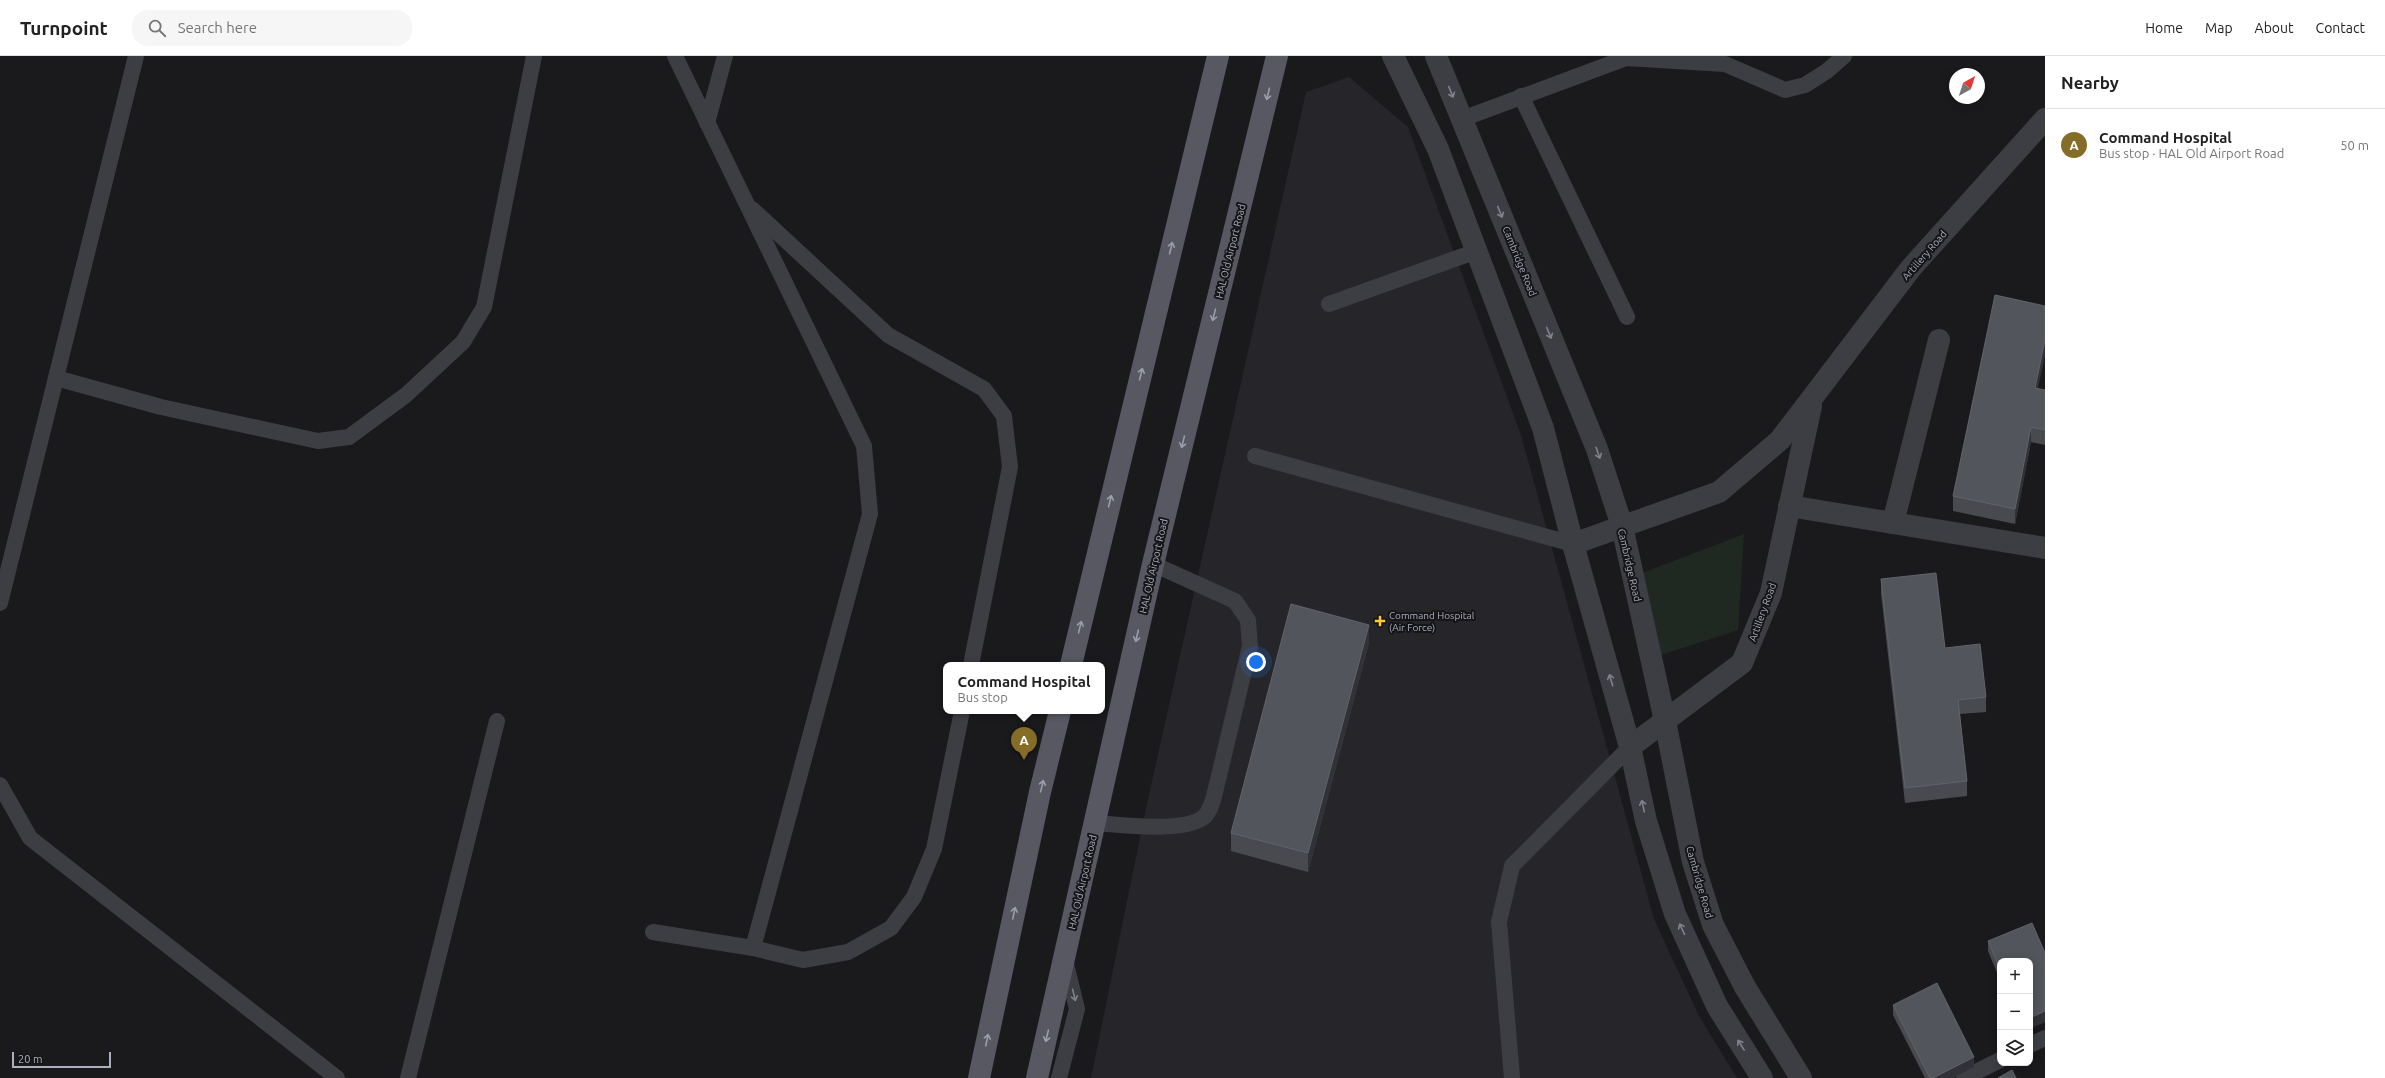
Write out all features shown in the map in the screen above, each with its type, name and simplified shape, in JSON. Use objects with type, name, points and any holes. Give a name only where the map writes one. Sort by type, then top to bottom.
[{"type":"main road","points":[[1072,662],[1218,56]]},
{"type":"main road","name":"HAL Old Airport Road","points":[[1037,1078],[1153,564],[1277,56]]},
{"type":"main road","points":[[979,1078],[1059,714]]},
{"type":"street","points":[[1393,56],[1438,149],[1543,428],[1572,544],[1630,747],[1646,821],[1675,914],[1718,1006],[1762,1078]]},
{"type":"street","name":"Cambridge Road","points":[[1436,56],[1597,449],[1622,526],[1665,721],[1693,862],[1713,925],[1746,987],[1801,1078]]},
{"type":"street","name":"Artillery Road","points":[[1572,544],[1719,492],[1780,440],[1911,268],[2045,120]]},
{"type":"street","points":[[1893,523],[1939,340]]},
{"type":"street","name":"Artillery Road","points":[[1630,747],[1742,663],[1771,592],[1812,399]]},
{"type":"street","points":[[1789,506],[2045,548]]},
{"type":"lane","points":[[0,603],[136,56]]},
{"type":"lane","points":[[56,378],[161,408],[318,441],[349,437],[406,395],[463,342],[484,307],[534,56]]},
{"type":"lane","points":[[675,56],[864,446],[870,514],[753,948]]},
{"type":"lane","points":[[707,123],[725,56]]},
{"type":"lane","points":[[1462,119],[1626,58],[1725,64],[1784,90],[1804,85],[1827,71],[1844,56]]},
{"type":"lane","points":[[1521,96],[1627,317]]},
{"type":"lane","points":[[745,203],[888,335],[984,389],[1004,416],[1010,467],[972,662]]},
{"type":"lane","points":[[1329,304],[1477,251]]},
{"type":"lane","points":[[1255,456],[1572,544]]},
{"type":"lane","points":[[1095,823],[1149,827],[1188,824],[1204,816],[1212,800],[1218,780],[1250,646],[1248,620],[1234,601],[1153,564]]},
{"type":"lane","points":[[653,932],[753,948],[803,960],[848,952],[891,928],[914,897],[934,849],[961,714]]},
{"type":"lane","points":[[408,1078],[497,722]]},
{"type":"lane","points":[[1512,1078],[1499,922],[1512,866],[1630,747]]},
{"type":"lane","points":[[0,784],[30,838],[337,1078]]},
{"type":"lane","points":[[1059,1078],[1077,1009],[1065,957]]},
{"type":"lane","points":[[2033,1044],[2045,1038]]},
{"type":"lane","points":[[1964,1078],[1997,1062]]},
{"type":"shaded area","name":"Command Hospital (Air Force)","points":[[1349,77],[1408,127],[1521,435],[1654,919],[1699,1016],[1737,1078],[1091,1078],[1146,808],[1306,92]]},
{"type":"shaded area","points":[[1744,534],[1738,630],[1649,659],[1632,577]]},
{"type":"building","points":[[1995,295],[2045,306],[2045,340],[2035,388],[2045,390],[2045,430],[2031,427],[2015,509],[1953,496]]},
{"type":"building","points":[[1936,573],[1945,648],[1980,644],[1986,697],[1958,700],[1967,781],[1905,788],[1881,579]]},
{"type":"building","points":[[1291,604],[1369,625],[1308,853],[1231,833]]},
{"type":"building","points":[[2032,923],[2045,953],[2045,1011],[2033,1017],[2033,958],[1997,958],[1997,962],[1988,941]]},
{"type":"building","points":[[1937,983],[1974,1057],[1933,1078],[1930,1078],[1893,1005]]},
{"type":"building","points":[[2012,1070],[2016,1078],[1998,1078]]},
{"type":"place","name":"Command Hospital (Air Force)","points":[[1380,621]]},
{"type":"place","name":"Command Hospital","points":[[1024,760]]}]
